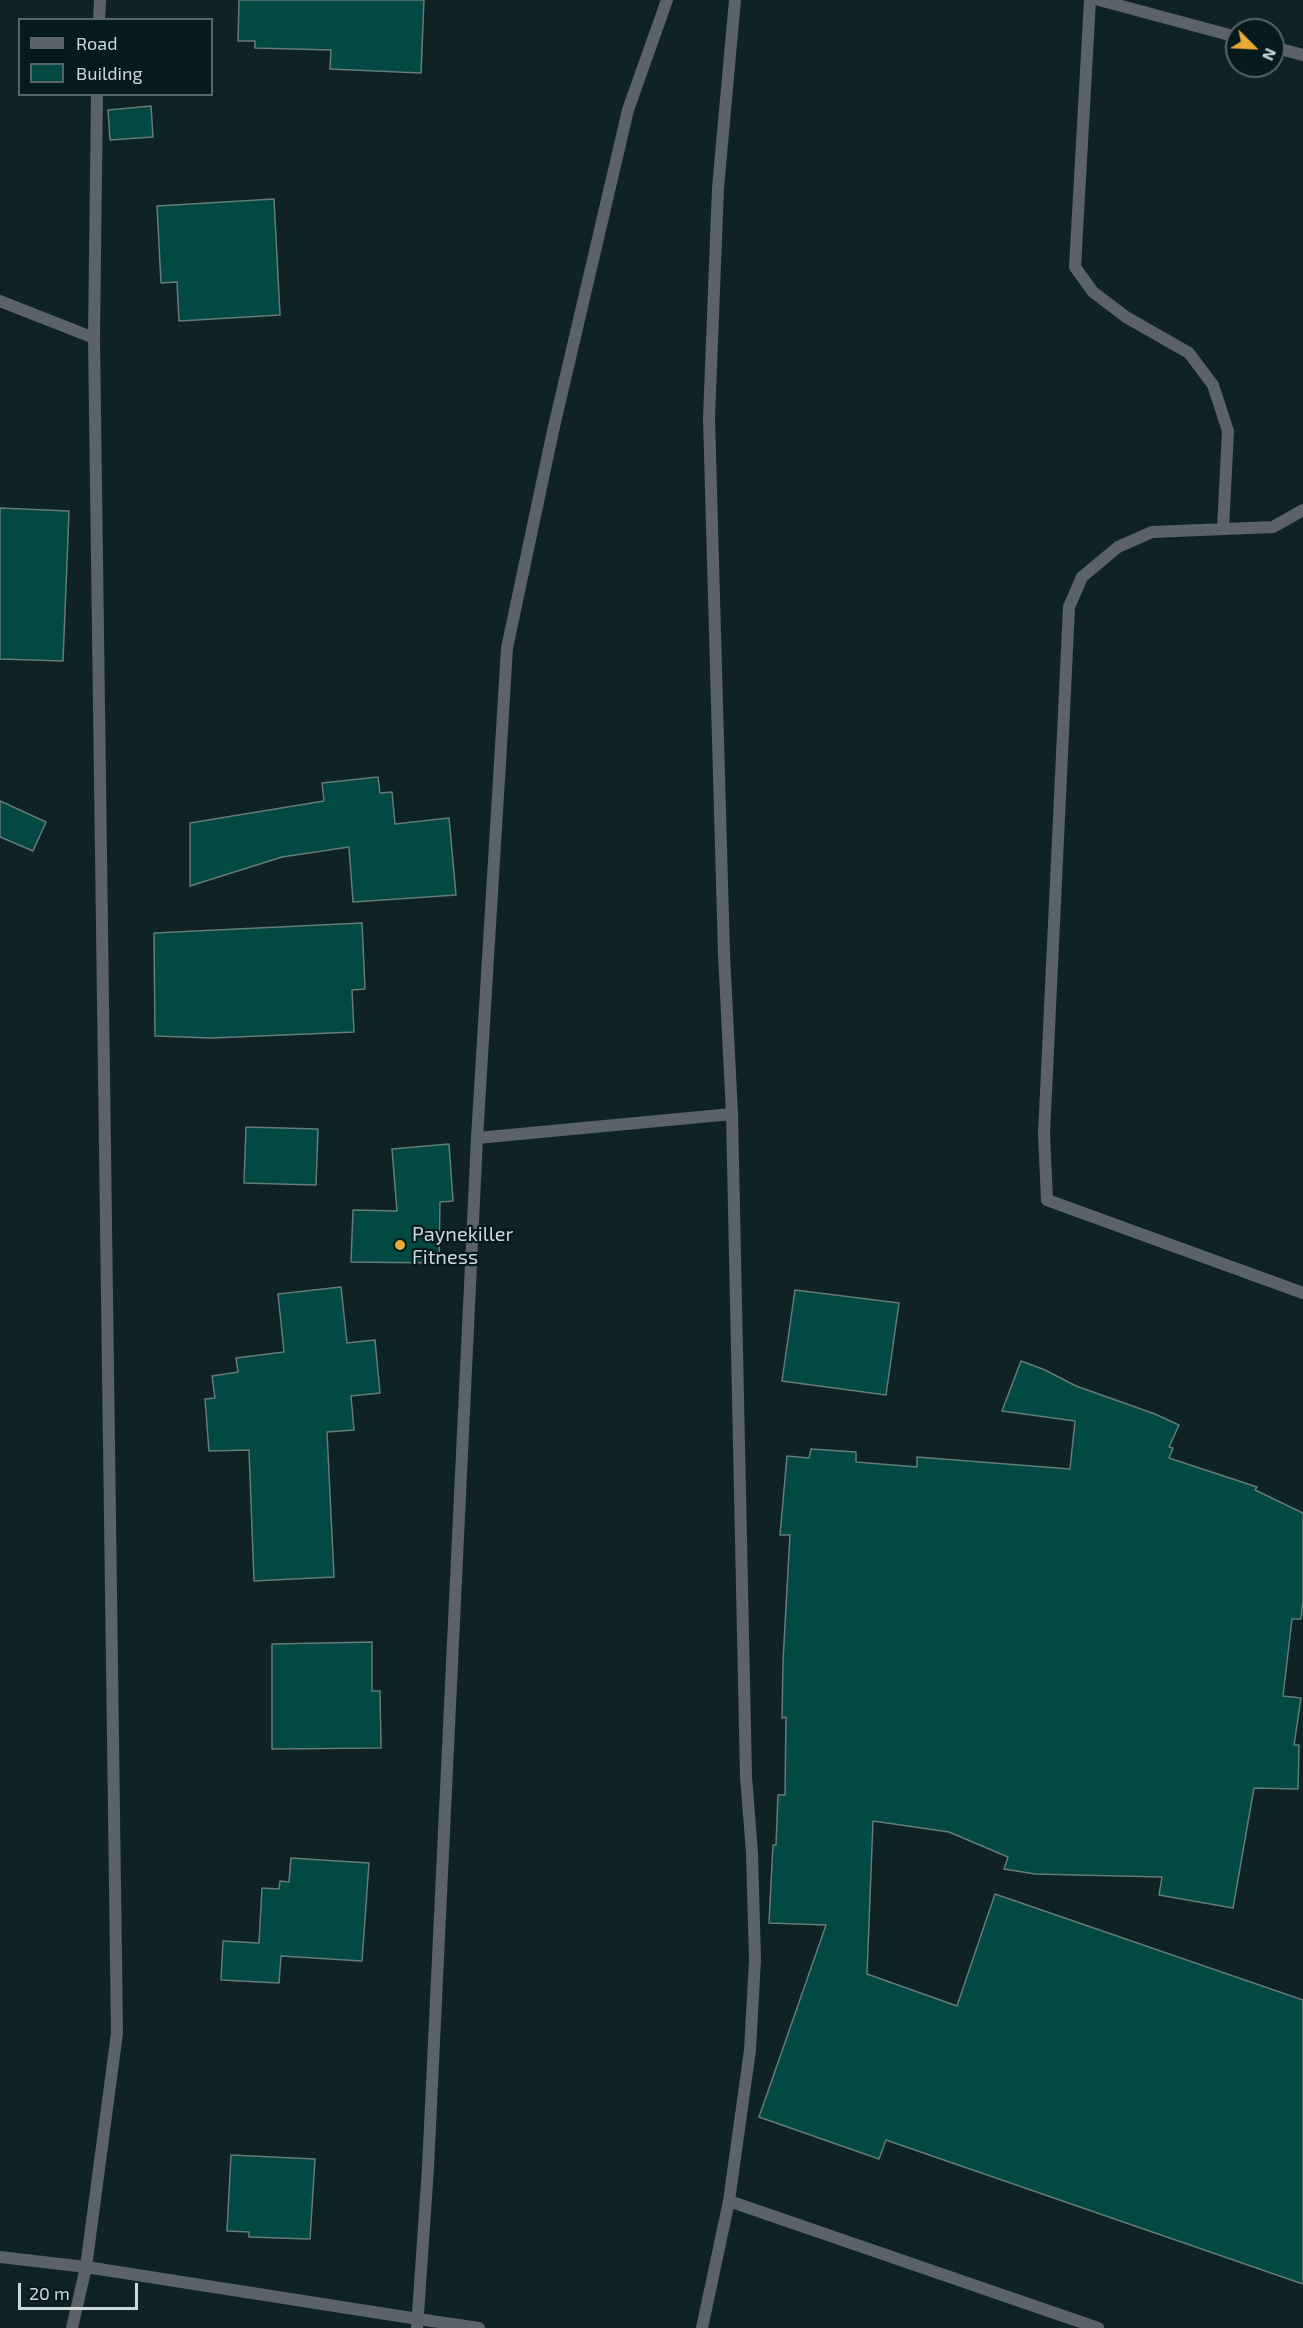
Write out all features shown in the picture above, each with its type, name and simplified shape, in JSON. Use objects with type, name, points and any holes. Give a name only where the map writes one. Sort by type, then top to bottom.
[{"type":"street","points":[[99,18],[100,0]]},
{"type":"street","points":[[418,2324],[428,2168],[477,1137],[507,648],[555,420],[625,122],[667,0]]},
{"type":"street","points":[[702,2328],[729,2201],[750,2050],[755,1960],[752,1853],[746,1776],[732,1114],[724,954],[709,418],[718,188],[735,0]]},
{"type":"street","points":[[1090,0],[1075,267],[1101,299],[1126,317],[1188,353],[1214,385],[1228,431],[1223,529]]},
{"type":"street","points":[[1099,0],[1225,34]]},
{"type":"street","points":[[1285,50],[1303,55]]},
{"type":"street","points":[[72,2328],[86,2267],[117,2032],[94,338],[97,96]]},
{"type":"street","points":[[0,301],[94,338]]},
{"type":"street","points":[[1303,510],[1273,527],[1152,532],[1118,547],[1082,577],[1070,607],[1044,1134],[1047,1200],[1303,1293]]},
{"type":"street","points":[[477,1137],[732,1114]]},
{"type":"street","points":[[729,2201],[1098,2328]]},
{"type":"street","points":[[0,2257],[86,2267],[418,2324],[479,2328]]},
{"type":"building","points":[[239,0],[424,0],[421,73],[330,69],[331,50],[255,48],[255,41],[238,41]]},
{"type":"building","points":[[151,106],[153,137],[110,140],[108,110]]},
{"type":"building","points":[[274,199],[280,315],[179,321],[177,282],[161,283],[157,206]]},
{"type":"building","points":[[0,508],[69,511],[63,661],[0,659]]},
{"type":"building","points":[[378,777],[380,793],[392,792],[395,824],[449,818],[456,895],[353,902],[349,847],[282,857],[190,886],[190,823],[324,801],[322,783]]},
{"type":"building","points":[[0,801],[46,822],[33,851],[0,837]]},
{"type":"building","points":[[362,923],[365,989],[352,990],[354,1032],[212,1038],[155,1036],[154,933]]},
{"type":"building","points":[[246,1127],[318,1129],[316,1185],[244,1183]]},
{"type":"building","points":[[449,1144],[453,1201],[440,1202],[439,1263],[351,1262],[353,1210],[397,1211],[392,1149]]},
{"type":"building","points":[[341,1287],[347,1343],[375,1340],[380,1393],[351,1396],[354,1430],[327,1432],[334,1577],[254,1581],[249,1450],[209,1451],[205,1399],[215,1398],[212,1376],[238,1372],[236,1358],[284,1352],[278,1294]]},
{"type":"building","points":[[795,1290],[899,1303],[886,1395],[782,1381]]},
{"type":"building","points":[[1021,1361],[1076,1386],[1179,1425],[1169,1447],[1173,1448],[1169,1458],[1257,1487],[1255,1490],[1303,1513],[1301,1619],[1292,1619],[1283,1696],[1301,1698],[1294,1745],[1299,1745],[1298,1789],[1254,1788],[1233,1908],[1159,1895],[1162,1877],[1035,1874],[1004,1869],[1008,1857],[949,1832],[873,1821],[867,1974],[957,2006],[995,1894],[1303,2000],[1303,2284],[886,2140],[879,2159],[759,2117],[826,1925],[769,1923],[778,1795],[785,1795],[786,1717],[782,1718],[783,1661],[790,1535],[780,1535],[787,1456],[809,1458],[811,1449],[856,1452],[856,1462],[917,1467],[917,1457],[1070,1469],[1075,1421],[1002,1411]]},
{"type":"building","points":[[372,1642],[372,1691],[380,1691],[381,1748],[272,1749],[272,1644]]},
{"type":"building","points":[[291,1858],[369,1863],[362,1961],[281,1956],[279,1983],[221,1980],[223,1941],[259,1943],[262,1888],[279,1889],[280,1881],[289,1882]]},
{"type":"building","points":[[231,2155],[315,2159],[310,2239],[249,2237],[249,2232],[227,2231]]},
{"type":"place","name":"Paynekiller Fitness","points":[[400,1245]]}]
